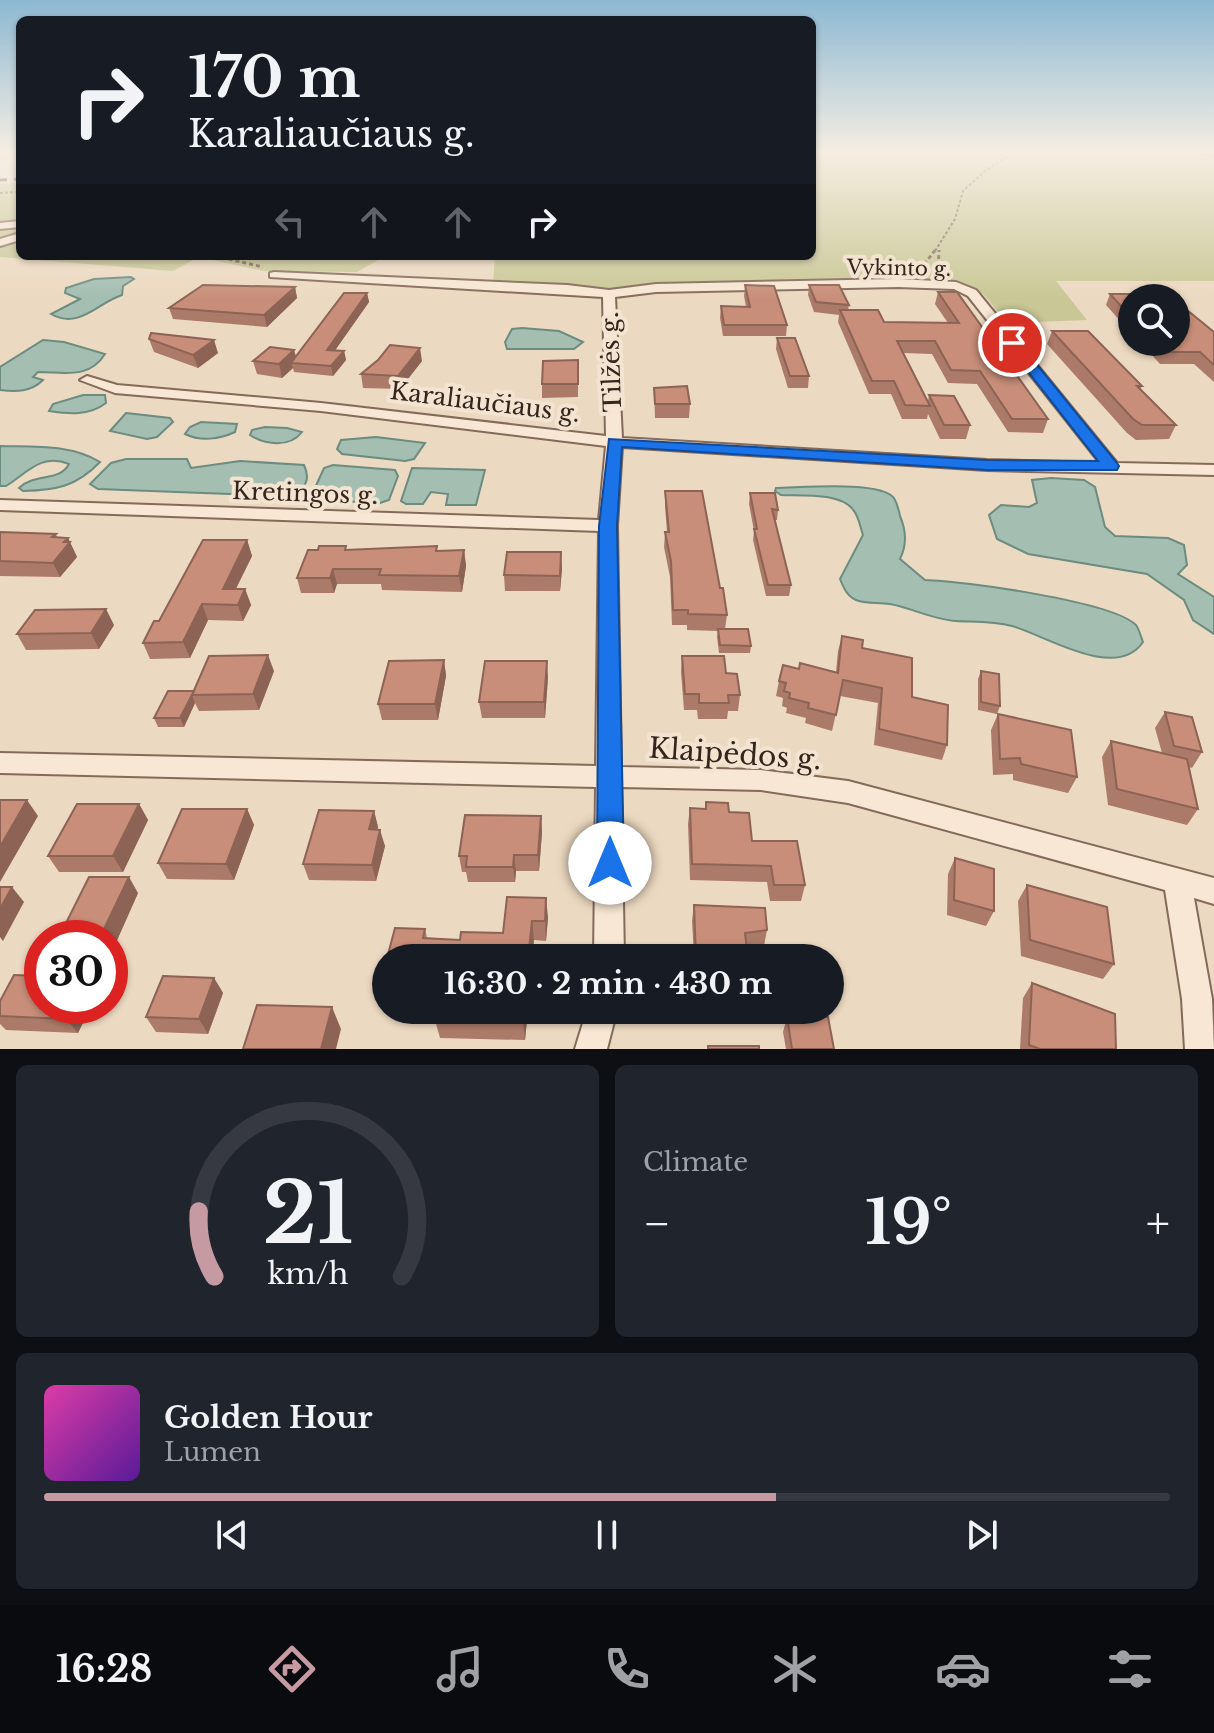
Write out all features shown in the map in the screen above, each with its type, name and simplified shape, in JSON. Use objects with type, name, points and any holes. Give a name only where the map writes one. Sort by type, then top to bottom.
[{"type":"street","name":"Vykinto g.","points":[[274,275],[567,289],[609,294],[656,288],[898,283],[964,288],[972,293],[1111,466]]},
{"type":"street","name":"Tilžės g.","points":[[609,294],[614,442],[608,526],[609,944]]},
{"type":"street","name":"Karaliaučiaus g.","points":[[87,380],[115,389],[321,407],[614,442],[987,465],[1214,470]]},
{"type":"street","name":"Kretingos g.","points":[[0,505],[608,526]]},
{"type":"street","name":"Klaipėdos g.","points":[[0,763],[761,780],[848,792],[1214,891]]},
{"type":"street","points":[[1177,881],[1197,999],[1201,1049]]},
{"type":"street","points":[[591,1049],[598,1024]]},
{"type":"path","points":[[898,283],[920,270],[939,246],[955,219],[960,201]]},
{"type":"path","points":[[231,260],[270,270],[274,275]]},
{"type":"shaded area","points":[[0,201],[16,201],[16,258],[0,257]]},
{"type":"shaded area","points":[[816,201],[1214,201],[1214,281],[1056,281],[1087,320],[1008,323],[984,295],[960,283],[652,284],[607,289],[493,283],[495,260],[816,260]]},
{"type":"shaded area","points":[[37,260],[193,260],[173,271]]},
{"type":"shaded area","points":[[213,260],[378,260],[357,272],[263,271]]},
{"type":"shaded area","points":[[94,279],[134,279],[123,286],[122,295],[88,314],[70,319],[51,314],[80,299],[65,293],[66,288]]},
{"type":"shaded area","points":[[512,329],[559,331],[583,342],[574,349],[507,349],[505,342]]},
{"type":"shaded area","points":[[43,340],[64,342],[105,354],[99,362],[83,371],[38,372],[33,377],[43,380],[33,387],[17,391],[0,390],[0,367]]},
{"type":"shaded area","points":[[83,395],[105,395],[106,403],[86,412],[49,411],[53,404]]},
{"type":"shaded area","points":[[126,413],[170,418],[173,422],[157,437],[147,439],[110,431]]},
{"type":"shaded area","points":[[201,422],[237,424],[235,432],[217,438],[204,439],[185,434],[190,427]]},
{"type":"shaded area","points":[[265,427],[302,432],[284,443],[263,441],[250,435],[252,430]]},
{"type":"shaded area","points":[[376,437],[425,443],[414,459],[405,461],[342,454],[337,449],[341,440]]},
{"type":"shaded area","points":[[0,446],[64,449],[100,462],[65,486],[23,491],[19,488],[25,483],[60,473],[69,464],[59,461],[42,463],[6,486],[0,486]]},
{"type":"shaded area","points":[[126,459],[187,459],[191,468],[240,461],[304,465],[307,478],[298,491],[280,496],[98,489],[90,484],[111,463]]},
{"type":"shaded area","points":[[333,465],[395,470],[398,476],[389,500],[380,503],[320,500],[314,490],[324,468]]},
{"type":"shaded area","points":[[412,468],[485,470],[476,505],[446,505],[448,494],[431,492],[423,504],[406,504],[401,501]]},
{"type":"shaded area","points":[[1032,480],[1084,480],[1095,487],[1105,527],[1115,536],[1168,538],[1184,545],[1187,565],[1178,574],[1214,597],[1214,634],[1193,620],[1184,600],[1147,574],[1028,554],[997,539],[989,515],[1001,505],[1029,507],[1037,503]]},
{"type":"shaded area","points":[[857,487],[886,492],[894,498],[904,527],[905,543],[900,559],[925,580],[1002,588],[1098,608],[1122,616],[1136,625],[1143,642],[1131,653],[1116,658],[1098,657],[1012,626],[948,620],[890,604],[855,600],[847,593],[840,579],[863,535],[854,511],[831,498],[781,495],[775,491],[776,488]]},
{"type":"building","points":[[203,285],[295,287],[264,315],[169,308]]},
{"type":"building","points":[[745,285],[774,286],[787,325],[724,325],[721,306],[750,307]]},
{"type":"building","points":[[809,285],[839,285],[849,305],[816,302]]},
{"type":"building","points":[[938,292],[957,292],[1048,419],[1012,419],[980,371],[951,370],[935,341],[897,341],[930,406],[905,405],[894,381],[872,381],[840,310],[878,310],[884,322],[959,323]]},
{"type":"building","points":[[344,293],[367,293],[327,350],[344,351],[331,366],[291,363]]},
{"type":"building","points":[[1190,312],[1214,332],[1214,365],[1200,352],[1190,352]]},
{"type":"building","points":[[1052,331],[1088,331],[1176,425],[1142,425],[1133,419]]},
{"type":"building","points":[[151,333],[214,340],[193,355],[149,339]]},
{"type":"building","points":[[777,338],[795,338],[809,376],[790,376]]},
{"type":"building","points":[[390,345],[420,348],[398,376],[361,374],[378,360]]},
{"type":"building","points":[[270,347],[294,350],[279,364],[253,361]]},
{"type":"building","points":[[578,360],[578,384],[542,384],[543,361]]},
{"type":"building","points":[[687,386],[690,404],[655,404],[654,388]]},
{"type":"building","points":[[929,395],[954,396],[970,425],[944,425]]},
{"type":"building","points":[[665,491],[702,491],[727,615],[688,614],[688,610],[673,610],[671,561],[665,532],[669,532]]},
{"type":"building","points":[[750,493],[775,493],[778,510],[772,509],[791,585],[768,585],[754,529],[757,529]]},
{"type":"building","points":[[0,532],[56,534],[52,537],[68,538],[64,542],[70,542],[53,563],[0,561]]},
{"type":"building","points":[[203,540],[247,540],[223,589],[245,589],[238,605],[202,604],[183,642],[143,643],[154,621],[159,621]]},
{"type":"building","points":[[319,546],[346,546],[345,550],[437,546],[436,551],[464,550],[459,576],[379,575],[381,569],[333,569],[330,578],[297,578],[308,550],[318,550]]},
{"type":"building","points":[[507,552],[561,552],[560,576],[504,575]]},
{"type":"building","points":[[106,609],[91,633],[17,634],[35,610]]},
{"type":"building","points":[[718,629],[748,629],[751,646],[720,645]]},
{"type":"building","points":[[842,636],[863,640],[862,648],[912,658],[912,697],[948,705],[947,745],[879,729],[882,688],[843,680],[836,715],[808,708],[809,703],[789,698],[790,693],[784,691],[786,683],[779,681],[783,665],[799,669],[800,663],[838,673]]},
{"type":"building","points":[[268,655],[253,694],[192,695],[209,656]]},
{"type":"building","points":[[682,656],[724,656],[726,673],[737,674],[740,695],[728,695],[729,703],[699,703],[699,694],[685,694]]},
{"type":"building","points":[[444,660],[435,704],[378,704],[389,661]]},
{"type":"building","points":[[485,661],[547,661],[544,702],[479,702]]},
{"type":"building","points":[[981,671],[999,674],[1000,706],[981,702]]},
{"type":"building","points":[[168,691],[194,691],[180,718],[154,718]]},
{"type":"building","points":[[1165,712],[1192,717],[1202,752],[1174,746]]},
{"type":"building","points":[[998,714],[1071,730],[1077,777],[1021,764],[1020,758],[1000,759]]},
{"type":"building","points":[[1111,741],[1187,759],[1198,809],[1117,789]]},
{"type":"building","points":[[0,800],[27,800],[0,847]]},
{"type":"building","points":[[706,802],[728,803],[729,812],[749,813],[752,841],[797,841],[805,885],[774,885],[771,866],[692,864],[690,808],[706,809]]},
{"type":"building","points":[[77,804],[139,804],[113,856],[48,856]]},
{"type":"building","points":[[182,809],[247,809],[226,864],[158,863]]},
{"type":"building","points":[[319,810],[374,811],[369,829],[380,830],[372,865],[303,864]]},
{"type":"building","points":[[465,815],[541,816],[538,855],[514,855],[513,867],[466,867],[467,856],[459,856]]},
{"type":"building","points":[[955,858],[994,869],[994,911],[954,900]]},
{"type":"building","points":[[89,877],[129,877],[108,920],[68,920]]},
{"type":"building","points":[[1027,885],[1107,907],[1114,964],[1030,940]]},
{"type":"building","points":[[0,887],[12,887],[0,909]]},
{"type":"building","points":[[507,897],[546,898],[545,921],[532,921],[530,944],[391,944],[395,928],[425,929],[423,938],[460,940],[461,932],[503,933]]},
{"type":"building","points":[[694,905],[765,908],[767,930],[745,933],[746,944],[695,944]]},
{"type":"building","points":[[14,975],[24,975],[24,1017],[0,1016],[0,1001]]},
{"type":"building","points":[[163,976],[214,978],[199,1019],[146,1017]]},
{"type":"building","points":[[1032,983],[1115,1014],[1116,1049],[1040,1049],[1029,1045]]},
{"type":"building","points":[[257,1005],[332,1007],[321,1049],[243,1049]]},
{"type":"building","points":[[788,1024],[829,1024],[834,1049],[792,1049]]},
{"type":"building","points":[[708,1046],[759,1046],[759,1049],[708,1049]]},
{"type":"route","points":[[610,863],[608,526],[614,442],[987,465],[1111,466],[1012,343]]}]
